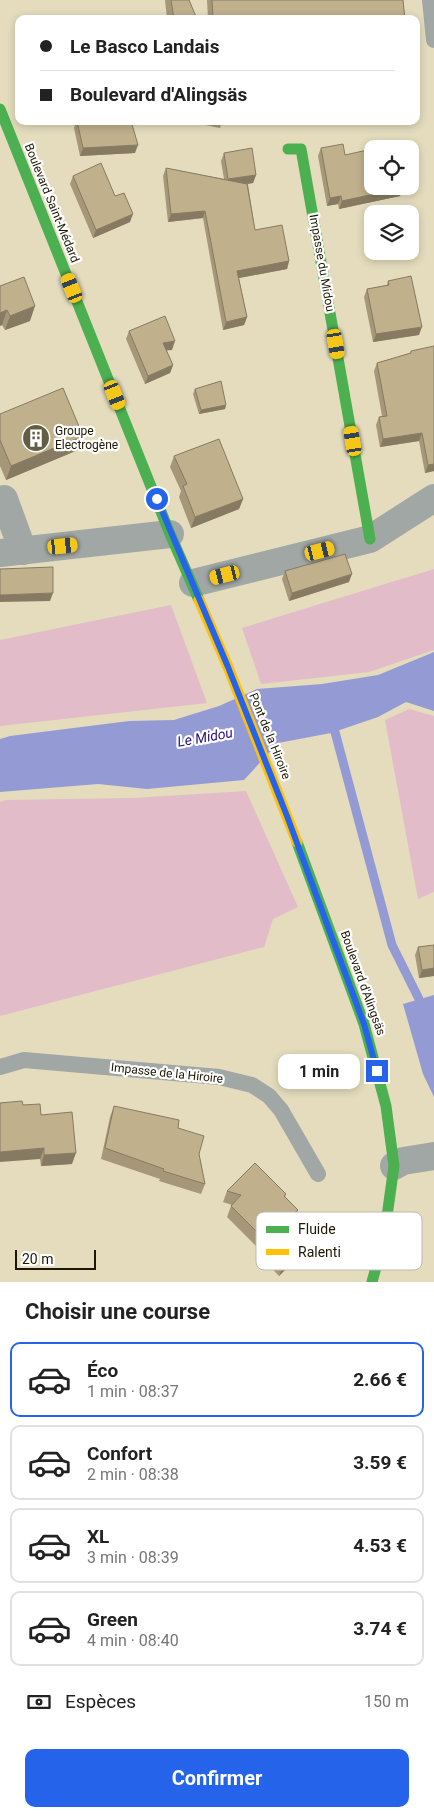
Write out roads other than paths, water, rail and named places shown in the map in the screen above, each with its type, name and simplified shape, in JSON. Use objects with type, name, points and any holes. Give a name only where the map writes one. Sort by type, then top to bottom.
[{"type":"main road","name":"Boulevard Saint-Médard","points":[[0,109],[170,534],[228,667]]},
{"type":"main road","name":"Impasse du Midou","points":[[288,149],[301,149],[370,538]]},
{"type":"main road","name":"Pont de la Hiroire","points":[[228,667],[287,816]]},
{"type":"main road","name":"Boulevard d'Alingsäs","points":[[287,816],[371,1046],[386,1106],[394,1166],[388,1212]]},
{"type":"street","points":[[193,583],[370,538],[434,498]]},
{"type":"street","points":[[4,500],[12,552],[170,534]]},
{"type":"street","points":[[394,1166],[403,1161],[434,1156]]},
{"type":"lane","points":[[430,0],[434,40]]},
{"type":"lane","name":"Impasse de la Hiroire","points":[[0,1067],[24,1060],[219,1077],[252,1086],[269,1096],[280,1110],[318,1174]]},
{"type":"water","name":"Le Midou","points":[[434,652],[434,711],[406,702],[378,717],[331,733],[278,743],[244,780],[147,789],[98,784],[0,792],[0,739],[10,736],[129,721],[174,720],[219,706],[257,689],[322,684],[378,675]]},
{"type":"water","points":[[434,995],[434,1097],[423,1074],[403,1004]]},
{"type":"waterway","points":[[335,732],[392,945],[419,999]]},
{"type":"place","name":"Groupe Electrogène","points":[[36,438]]}]
